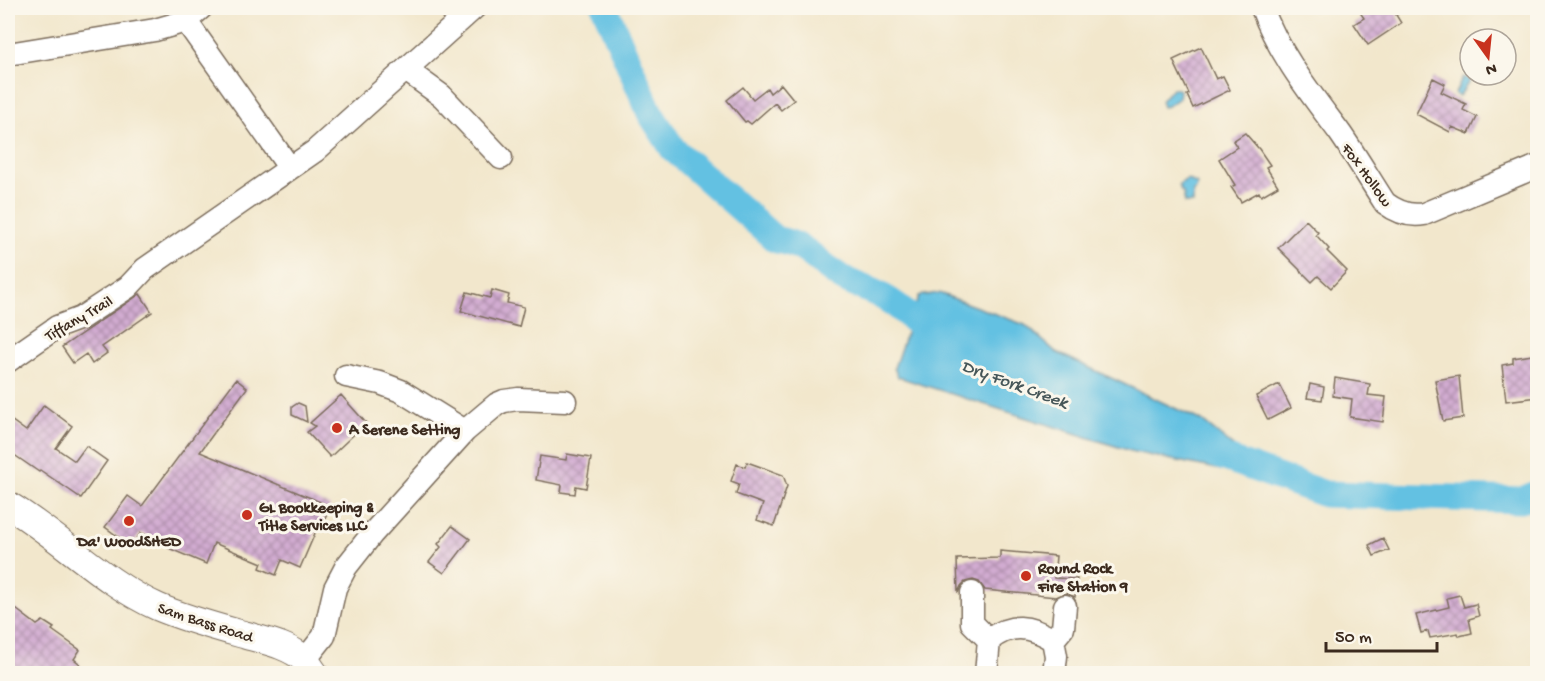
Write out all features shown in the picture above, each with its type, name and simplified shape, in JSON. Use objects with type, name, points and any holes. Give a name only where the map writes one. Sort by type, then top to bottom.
[{"type":"main road","name":"Sam Bass Road","points":[[8,504],[32,519],[113,582],[135,595],[187,618],[273,643],[290,650],[310,667]]},
{"type":"street","name":"Tiffany Trail","points":[[8,362],[57,327],[81,318],[128,287],[145,269],[315,151],[474,8]]},
{"type":"street","name":"Fox Hollow","points":[[1262,8],[1278,44],[1296,74],[1342,136],[1385,203],[1395,210],[1406,214],[1424,214],[1538,166]]},
{"type":"street","points":[[8,54],[155,30],[193,14],[290,167]]},
{"type":"street","points":[[406,70],[442,96],[501,158]]},
{"type":"street","points":[[346,376],[380,383],[401,391],[465,431]]},
{"type":"street","points":[[310,667],[324,636],[335,588],[346,567],[372,534],[465,431],[497,404],[504,401],[565,400]]},
{"type":"street","points":[[972,593],[972,623],[989,640]]},
{"type":"street","points":[[1053,640],[1063,628],[1065,606]]},
{"type":"street","points":[[986,674],[989,640],[999,632],[1019,627],[1038,631],[1053,640],[1056,656],[1054,674]]},
{"type":"water","points":[[1458,87],[1465,87],[1459,97],[1455,94]]},
{"type":"water","points":[[1172,88],[1180,90],[1179,98],[1163,107],[1161,101]]},
{"type":"water","points":[[1187,179],[1197,184],[1196,190],[1193,191],[1193,203],[1185,203],[1179,184]]},
{"type":"water","points":[[939,293],[1025,325],[1056,352],[1202,421],[1234,447],[1241,474],[1134,452],[898,377],[894,368],[919,296]]},
{"type":"building","points":[[1357,8],[1407,8],[1396,15],[1401,23],[1368,45],[1354,24],[1364,18]]},
{"type":"building","points":[[1201,47],[1216,79],[1223,76],[1230,90],[1193,108],[1173,60]]},
{"type":"building","points":[[1433,78],[1445,84],[1441,92],[1466,104],[1463,110],[1477,117],[1469,134],[1452,127],[1450,132],[1416,114]]},
{"type":"building","points":[[781,84],[794,100],[781,110],[775,103],[751,124],[745,122],[727,100],[743,87],[753,99],[767,88],[770,93]]},
{"type":"building","points":[[1245,133],[1270,165],[1266,167],[1278,186],[1261,196],[1259,192],[1241,202],[1231,187],[1235,185],[1219,159],[1237,147],[1233,141]]},
{"type":"building","points":[[1306,220],[1318,232],[1316,235],[1329,249],[1327,251],[1347,271],[1331,288],[1318,276],[1312,282],[1278,248]]},
{"type":"building","points":[[492,290],[509,295],[507,303],[524,307],[519,327],[461,311],[467,292],[490,298]]},
{"type":"building","points":[[140,294],[152,312],[102,347],[107,353],[92,364],[86,354],[73,363],[62,347]]},
{"type":"building","points":[[1532,355],[1533,361],[1538,360],[1538,397],[1506,401],[1502,365],[1513,363],[1513,358]]},
{"type":"building","points":[[1459,376],[1463,418],[1443,421],[1435,380]]},
{"type":"building","points":[[1335,378],[1370,384],[1368,395],[1386,397],[1383,422],[1350,417],[1352,399],[1333,396]]},
{"type":"building","name":"GL Bookkeeping & Title Services LLC","points":[[236,379],[247,388],[200,452],[330,506],[322,525],[319,524],[300,568],[282,560],[276,575],[260,568],[262,563],[214,543],[206,564],[168,548],[170,545],[141,533],[131,546],[105,527],[128,496],[142,506]]},
{"type":"building","points":[[1279,384],[1291,408],[1268,420],[1256,396]]},
{"type":"building","points":[[1310,384],[1324,387],[1322,400],[1307,398]]},
{"type":"building","name":"A Serene Setting","points":[[341,395],[366,423],[330,457],[307,432],[315,426],[310,423]]},
{"type":"building","points":[[298,403],[305,406],[307,422],[292,415],[292,407]]},
{"type":"building","points":[[44,405],[72,426],[56,448],[75,461],[86,446],[107,461],[81,498],[10,452],[12,450],[8,447],[8,418],[26,431]]},
{"type":"building","points":[[567,454],[591,458],[586,488],[576,486],[575,494],[561,492],[562,485],[536,480],[540,456],[566,460]]},
{"type":"building","points":[[747,462],[783,475],[787,486],[774,526],[757,520],[763,504],[736,494],[739,484],[731,481],[737,464],[745,467]]},
{"type":"building","points":[[452,526],[470,539],[444,573],[429,562],[441,547],[438,544]]},
{"type":"building","points":[[1383,538],[1389,550],[1374,556],[1369,545]]},
{"type":"building","points":[[1000,551],[1056,556],[1054,578],[1077,579],[1075,597],[1066,593],[1056,597],[985,590],[979,582],[973,580],[965,582],[958,593],[957,559],[1000,558]]},
{"type":"building","points":[[1460,595],[1464,607],[1476,604],[1479,616],[1469,619],[1472,633],[1430,638],[1428,631],[1421,633],[1416,615],[1449,607],[1447,598]]},
{"type":"building","points":[[8,603],[37,625],[43,621],[54,628],[52,630],[80,650],[74,659],[80,664],[73,674],[21,674],[8,664]]},
{"type":"waterway","name":"Dry Fork Creek","points":[[605,8],[650,113],[673,149],[776,240],[803,249],[840,277],[890,301],[911,317],[936,342]]},
{"type":"waterway","name":"Dry Fork Creek","points":[[1203,450],[1325,494],[1522,500],[1538,493]]},
{"type":"place","name":"A Serene Setting","points":[[337,428]]},
{"type":"place","name":"GL Bookkeeping & Title Services LLC","points":[[247,515]]},
{"type":"place","name":"Da' WoodSHED","points":[[129,521]]},
{"type":"place","name":"Round Rock Fire Station 9","points":[[1026,576]]}]
